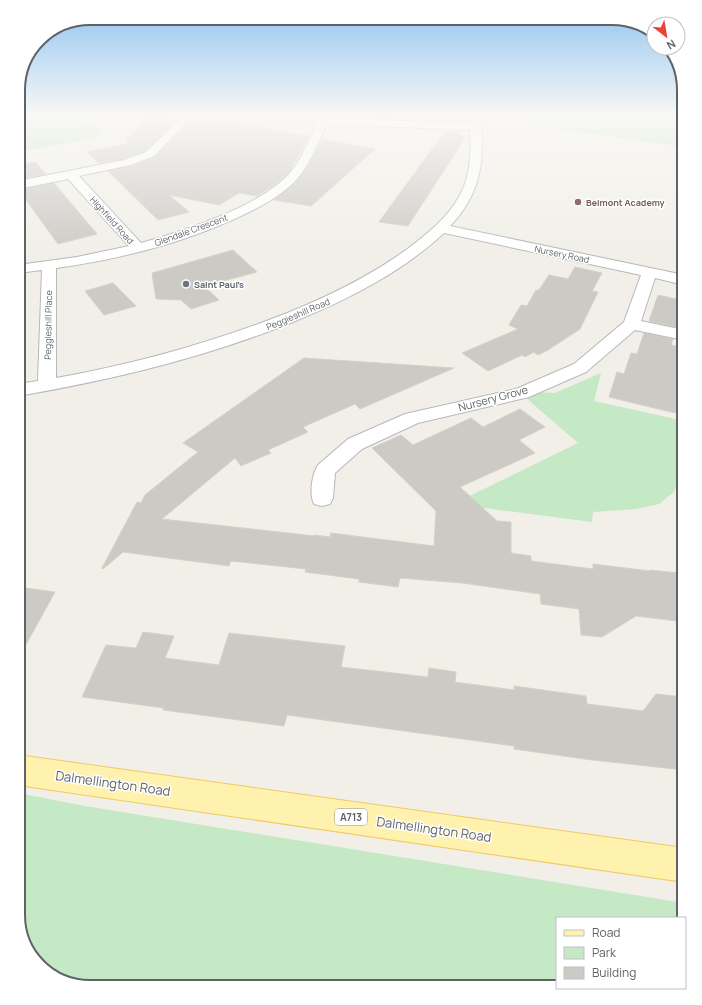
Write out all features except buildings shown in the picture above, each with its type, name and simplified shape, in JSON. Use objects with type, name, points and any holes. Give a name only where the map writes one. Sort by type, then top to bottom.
[{"type":"main road","name":"Dalmellington Road","points":[[25,771],[677,864]]},
{"type":"street","points":[[25,184],[127,163]]},
{"type":"street","name":"Glendale Crescent","points":[[25,268],[138,248],[172,239],[220,221],[253,205],[277,189],[294,174],[302,163]]},
{"type":"street","name":"Peggieshill Road","points":[[25,389],[96,376],[187,353],[235,338],[303,313],[360,285],[394,265],[441,228],[461,204],[471,185],[475,172],[475,163]]},
{"type":"street","name":"Highfield Road","points":[[71,175],[138,248]]},
{"type":"street","name":"Nursery Road","points":[[441,228],[677,279]]},
{"type":"street","name":"Peggieshill Place","points":[[47,385],[49,265]]},
{"type":"street","points":[[649,273],[632,324],[677,334]]},
{"type":"street","name":"Nursery Grove","points":[[322,498],[325,470],[355,444],[412,418],[522,392],[580,368],[632,324]]},
{"type":"green space","points":[[601,373],[594,401],[677,419],[677,475],[675,491],[659,504],[637,509],[593,512],[592,522],[453,504],[578,443],[525,397],[536,392],[555,393]]},
{"type":"green space","points":[[25,794],[85,806],[677,902],[677,917],[556,917],[556,980],[77,979],[61,973],[44,961],[38,954],[27,932],[25,915]]},
{"type":"place","name":"Belmont Academy","points":[[578,202]]},
{"type":"place","name":"Saint Paul's","points":[[186,284]]}]
